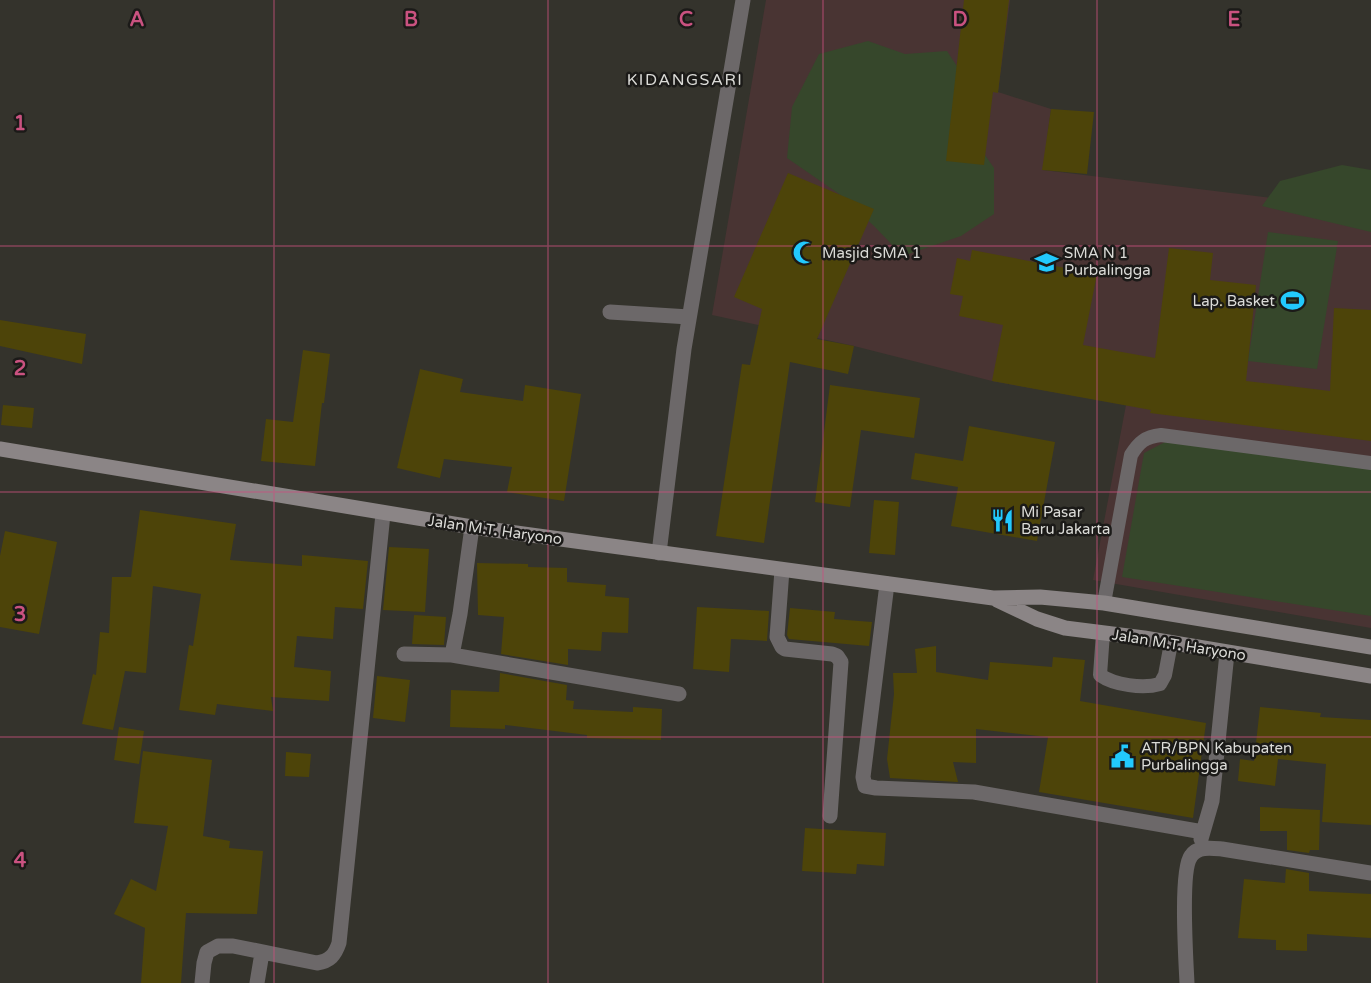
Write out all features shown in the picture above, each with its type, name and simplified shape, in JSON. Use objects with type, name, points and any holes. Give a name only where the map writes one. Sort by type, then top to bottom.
[{"type":"main road","name":"Jalan M.T. Haryono","points":[[0,449],[472,527],[993,598],[1040,597],[1104,603],[1371,647]]},
{"type":"main road","name":"Jalan M.T. Haryono","points":[[993,598],[1037,619],[1065,628],[1371,676]]},
{"type":"street","points":[[659,553],[689,317],[743,0]]},
{"type":"street","points":[[610,312],[689,317]]},
{"type":"street","points":[[202,983],[207,952],[218,946],[233,946],[317,963],[325,962],[332,957],[339,943],[383,513]]},
{"type":"street","points":[[452,656],[472,527]]},
{"type":"street","points":[[782,570],[777,637],[782,647],[832,654],[837,656],[841,662],[830,816]]},
{"type":"street","points":[[886,584],[862,781],[865,786],[974,792],[1203,832]]},
{"type":"street","points":[[1187,983],[1186,884],[1189,860],[1197,851],[1212,801],[1227,653]]},
{"type":"street","points":[[404,654],[452,656],[679,694]]},
{"type":"street","points":[[1197,851],[1222,849],[1371,873]]},
{"type":"street","points":[[257,983],[262,953]]},
{"type":"lane","points":[[1104,603],[1131,455],[1139,442],[1148,437],[1161,435],[1371,463]]},
{"type":"lane","points":[[1103,633],[1100,675],[1108,681],[1151,687],[1160,684],[1165,675],[1171,643]]},
{"type":"shaded area","name":"SMA N 1 Purbalingga","points":[[766,0],[1010,0],[998,92],[1051,109],[1043,170],[1371,210],[1371,628],[1093,580],[1126,405],[992,381],[854,346],[712,315]]},
{"type":"green space","points":[[868,41],[905,54],[947,51],[964,77],[963,123],[994,168],[994,214],[961,236],[903,256],[842,196],[787,158],[792,107],[819,54]]},
{"type":"green space","points":[[1342,165],[1371,170],[1371,232],[1262,206],[1280,181]]},
{"type":"green space","name":"Lap. Basket","points":[[1268,232],[1338,241],[1317,369],[1248,361]]},
{"type":"green space","points":[[1167,441],[1371,468],[1371,616],[1122,577],[1144,453]]},
{"type":"building","points":[[964,0],[1009,0],[998,93],[993,92],[984,165],[946,161]]},
{"type":"building","points":[[1051,109],[1094,112],[1087,174],[1042,170]]},
{"type":"building","points":[[788,173],[874,209],[817,339],[854,346],[848,374],[790,362],[764,543],[716,536],[742,364],[750,365],[762,309],[734,297]]},
{"type":"building","points":[[1169,248],[1213,253],[1210,280],[1256,285],[1246,381],[1330,391],[1334,308],[1371,310],[1371,441],[1150,413],[1151,410],[992,381],[1003,325],[959,316],[963,296],[950,294],[957,258],[970,261],[972,250],[1097,274],[1083,345],[1155,358]]},
{"type":"building","points":[[0,320],[86,334],[82,364],[0,346]]},
{"type":"building","points":[[303,350],[330,354],[315,466],[261,461],[266,419],[293,422]]},
{"type":"building","points":[[420,369],[463,379],[460,392],[523,401],[525,385],[581,394],[564,501],[507,492],[512,467],[444,459],[440,478],[397,468]]},
{"type":"building","points":[[830,385],[920,398],[914,438],[861,430],[850,507],[815,502]]},
{"type":"building","points":[[3,405],[34,408],[32,428],[1,425]]},
{"type":"building","points":[[969,426],[1055,442],[1037,541],[951,526],[958,487],[911,479],[915,453],[963,461]]},
{"type":"building","points":[[874,500],[899,502],[895,555],[869,553]]},
{"type":"building","points":[[140,510],[236,524],[230,560],[302,566],[302,555],[368,561],[363,609],[335,607],[333,639],[297,636],[294,667],[331,671],[329,701],[271,697],[273,711],[217,704],[215,715],[179,710],[189,645],[193,646],[201,594],[153,586],[146,673],[125,671],[113,730],[82,724],[93,674],[96,675],[100,632],[109,633],[112,577],[131,577]]},
{"type":"building","points":[[5,531],[57,542],[39,634],[0,627],[0,556]]},
{"type":"building","points":[[389,547],[429,549],[425,612],[383,610]]},
{"type":"building","points":[[477,563],[528,564],[528,567],[567,568],[567,582],[606,585],[605,596],[629,598],[628,633],[602,632],[601,651],[568,649],[568,665],[501,654],[504,617],[478,615]]},
{"type":"building","points":[[697,607],[769,611],[767,641],[731,639],[729,672],[693,669]]},
{"type":"building","points":[[790,608],[835,612],[834,619],[872,622],[869,646],[789,639],[787,635]]},
{"type":"building","points":[[414,615],[446,617],[444,645],[412,644]]},
{"type":"building","points":[[936,646],[936,672],[988,680],[990,662],[1052,667],[1053,657],[1085,660],[1080,701],[1206,723],[1193,818],[1039,792],[1048,737],[976,729],[976,763],[953,762],[958,782],[890,778],[887,759],[894,694],[893,673],[917,673],[915,649]]},
{"type":"building","points":[[500,673],[567,685],[566,700],[574,701],[573,709],[633,712],[633,707],[662,709],[661,740],[587,738],[587,735],[505,725],[505,729],[450,727],[451,690],[499,692]]},
{"type":"building","points":[[377,676],[410,680],[405,722],[373,718]]},
{"type":"building","points":[[1260,707],[1321,713],[1320,717],[1371,720],[1371,825],[1322,822],[1326,764],[1278,759],[1275,786],[1238,781],[1240,759],[1254,761]]},
{"type":"building","points":[[119,727],[144,731],[139,764],[114,760]]},
{"type":"building","points":[[143,751],[212,760],[203,836],[230,841],[229,848],[263,851],[257,914],[186,913],[181,983],[141,983],[145,928],[114,914],[131,879],[156,891],[168,826],[134,823]]},
{"type":"building","points":[[286,752],[311,754],[309,777],[285,776]]},
{"type":"building","points":[[1260,807],[1320,810],[1319,850],[1310,850],[1309,853],[1287,850],[1287,831],[1260,831]]},
{"type":"building","points":[[805,828],[886,833],[884,866],[857,864],[856,874],[802,871]]},
{"type":"building","points":[[1286,869],[1309,873],[1309,891],[1371,894],[1371,938],[1307,934],[1307,951],[1276,950],[1276,940],[1238,938],[1244,879],[1285,883]]},
{"type":"place","name":"Masjid SMA 1","points":[[804,253]]},
{"type":"place","name":"SMA N 1 Purbalingga","points":[[1046,262]]},
{"type":"place","name":"Lap. Basket","points":[[1293,301]]},
{"type":"place","name":"Mi Pasar Baru Jakarta","points":[[1003,521]]},
{"type":"place","name":"ATR/BPN Kabupaten Purbalingga","points":[[1123,757]]},
{"type":"district","name":"KIDANGSARI","points":[[685,80]]}]
